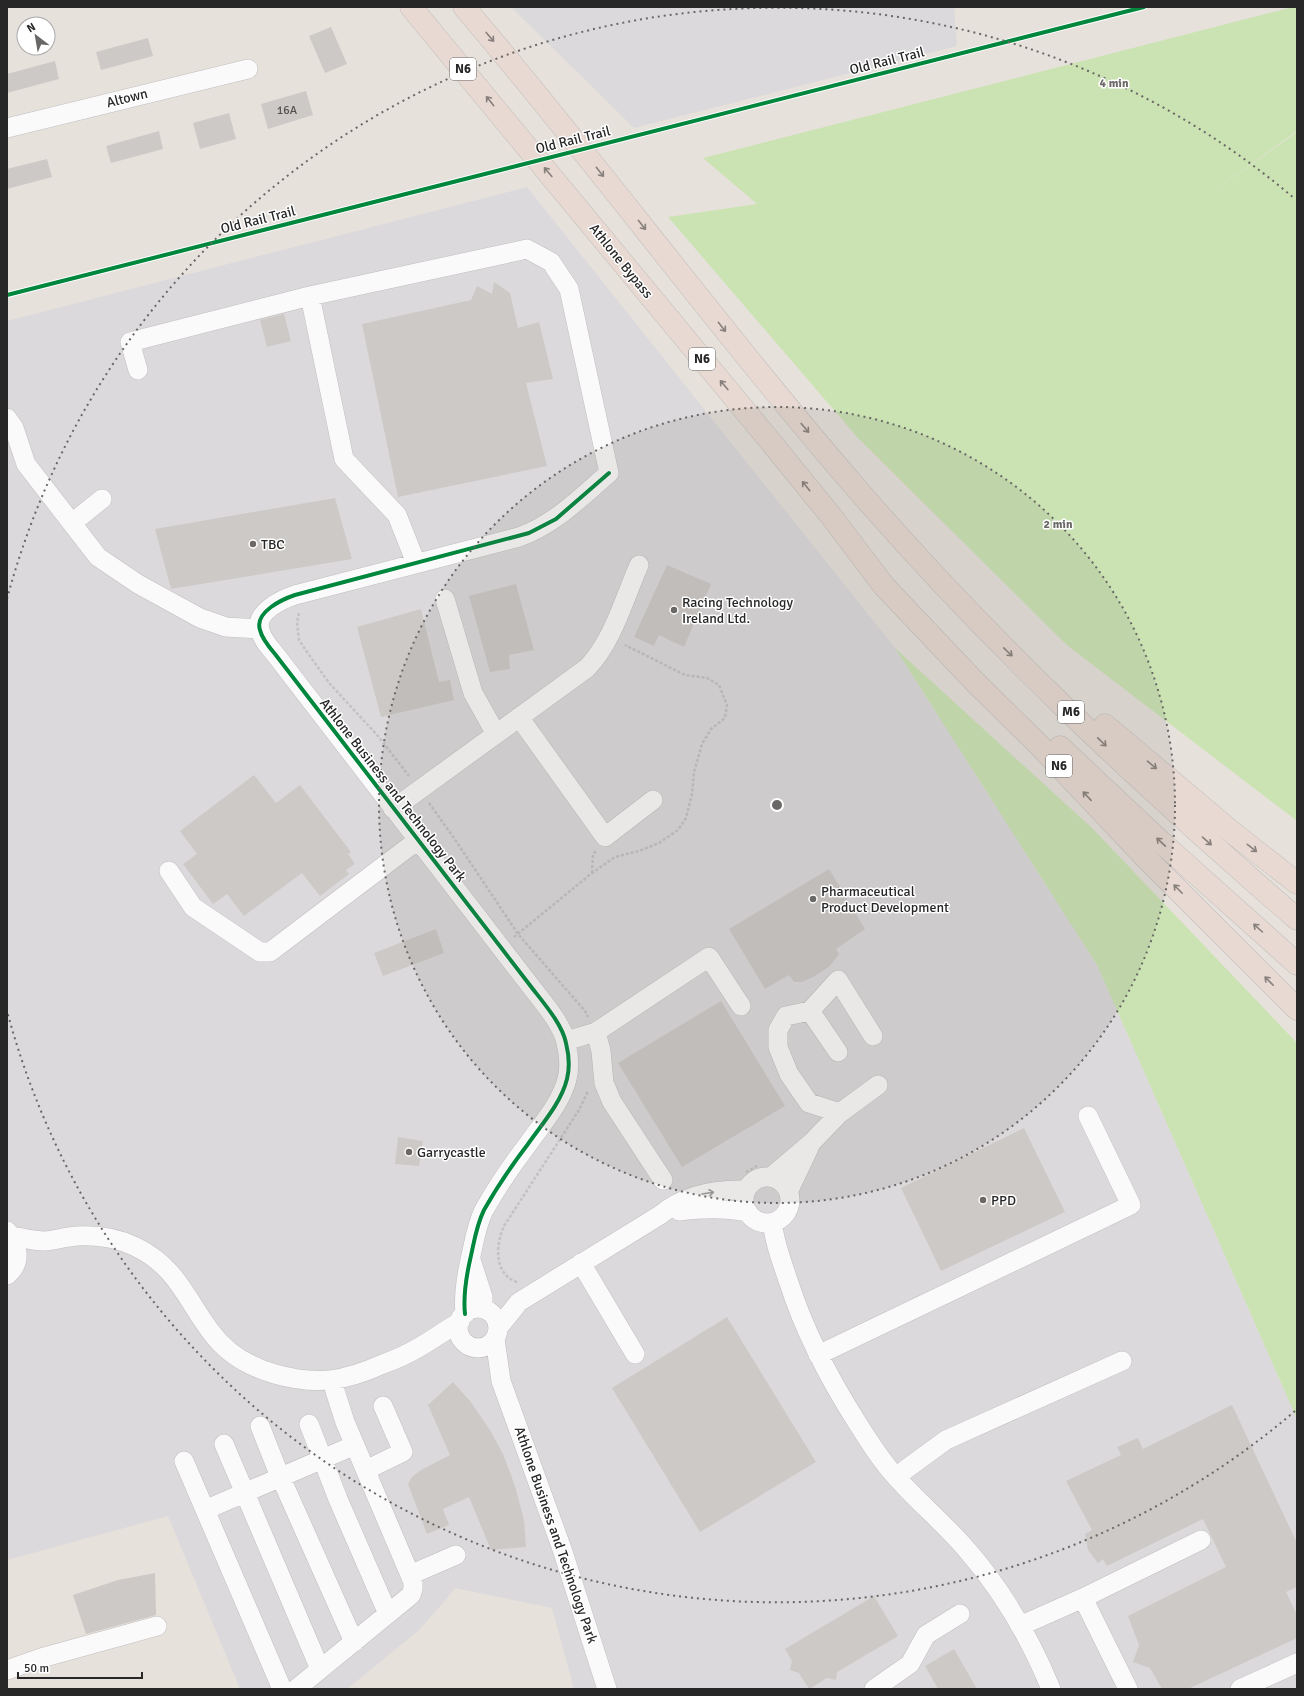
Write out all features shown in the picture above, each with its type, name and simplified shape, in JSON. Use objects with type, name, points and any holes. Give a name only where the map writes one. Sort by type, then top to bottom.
[{"type":"highway","name":"Athlone Bypass","points":[[411,7],[831,516]]},
{"type":"highway","name":"N6","points":[[464,7],[567,130],[761,376],[858,490],[1110,730],[1233,833],[1297,883]]},
{"type":"highway","name":"M6","points":[[858,490],[926,567],[1005,650],[1199,833],[1297,919]]},
{"type":"highway","name":"N6","points":[[831,516],[889,592],[975,682],[1039,745],[1145,857],[1297,1009]]},
{"type":"highway","name":"M6","points":[[831,516],[1042,730],[1161,842],[1297,964]]},
{"type":"street","name":"Altown","points":[[7,128],[248,69]]},
{"type":"street","points":[[7,418],[14,428],[26,464],[98,557],[138,584],[200,618],[226,627],[259,629],[262,618],[270,607],[276,602],[302,592],[529,533],[556,519],[609,473],[569,289],[551,262],[527,249],[310,296],[130,342],[138,370]]},
{"type":"street","points":[[310,296],[344,459],[397,514],[416,563]]},
{"type":"street","points":[[72,523],[102,499]]},
{"type":"street","name":"Athlone Business and Technology Park","points":[[393,809],[579,674],[598,656],[609,638],[639,565]]},
{"type":"street","points":[[445,599],[473,692],[496,734]]},
{"type":"street","name":"Athlone Business and Technology Park","points":[[259,629],[275,654],[393,809],[543,1002],[566,1041],[568,1055],[566,1081],[561,1093],[545,1120],[502,1181],[484,1212],[474,1239],[464,1290],[462,1318],[459,1332],[501,1381]]},
{"type":"street","points":[[519,717],[604,837],[653,800]]},
{"type":"street","points":[[169,871],[193,907],[260,952],[270,952],[418,840]]},
{"type":"street","points":[[566,1041],[596,1032],[709,957],[740,1006]]},
{"type":"street","points":[[840,1113],[808,1103],[789,1074],[778,1047],[778,1030],[786,1016],[810,1011],[838,980],[873,1036]]},
{"type":"street","points":[[810,1011],[838,1052]]},
{"type":"street","points":[[596,1032],[601,1051],[604,1083],[612,1102],[663,1180]]},
{"type":"street","points":[[416,1349],[470,1345],[487,1346],[519,1302],[660,1215],[669,1207],[691,1197],[706,1193],[733,1190],[743,1182],[763,1177],[766,1170],[811,1143],[840,1113],[878,1085]]},
{"type":"street","points":[[818,1356],[1131,1205],[1088,1116]]},
{"type":"street","points":[[743,1182],[745,1205],[748,1212],[758,1221],[773,1222],[780,1219],[790,1206],[789,1190],[811,1143]]},
{"type":"street","points":[[766,1170],[784,1184],[789,1190]]},
{"type":"street","points":[[660,1215],[702,1208],[748,1212]]},
{"type":"street","points":[[773,1222],[776,1238],[794,1301],[818,1356],[841,1397],[878,1455],[897,1478],[966,1549],[1002,1597],[1032,1646],[1051,1689]]},
{"type":"street","points":[[10,1234],[45,1241],[69,1237],[97,1236],[135,1246],[160,1262],[175,1277],[210,1332],[222,1345],[240,1360],[265,1372],[306,1381],[333,1381],[368,1371],[416,1349],[477,1308],[485,1310],[519,1302]]},
{"type":"street","points":[[10,1234],[16,1243],[18,1251],[11,1268]]},
{"type":"street","points":[[11,1268],[45,1241]]},
{"type":"street","name":"Athlone Business and Technology Park","points":[[470,1259],[485,1310],[494,1316],[501,1381],[562,1549],[607,1689]]},
{"type":"street","points":[[581,1263],[635,1354]]},
{"type":"street","points":[[897,1478],[904,1470],[946,1440],[1122,1361]]},
{"type":"street","points":[[296,1689],[388,1614],[410,1595],[413,1589],[413,1582],[343,1416],[333,1381]]},
{"type":"street","points":[[366,1470],[403,1452],[383,1406]]},
{"type":"street","points":[[309,1424],[338,1499],[388,1614]]},
{"type":"street","points":[[260,1426],[281,1478],[354,1642]]},
{"type":"street","points":[[224,1444],[244,1494],[320,1669]]},
{"type":"street","points":[[205,1510],[355,1445]]},
{"type":"street","points":[[184,1461],[282,1689]]},
{"type":"street","points":[[1020,1626],[1083,1598],[1201,1540]]},
{"type":"street","points":[[410,1575],[456,1555]]},
{"type":"street","points":[[1083,1598],[1128,1689]]},
{"type":"street","points":[[874,1689],[910,1664],[926,1635],[960,1614]]},
{"type":"street","points":[[7,1670],[41,1658],[157,1626]]},
{"type":"street","points":[[1240,1689],[1297,1663]]},
{"type":"path","points":[[302,592],[297,622],[299,640],[330,684],[378,736],[419,790],[456,841],[518,934],[585,1010],[596,1032]]},
{"type":"path","points":[[592,873],[594,854],[604,837]]},
{"type":"path","points":[[519,1283],[507,1277],[502,1270],[498,1255],[499,1237],[508,1220],[579,1110],[587,1095],[589,1087]]},
{"type":"path","points":[[743,1182],[766,1170]]},
{"type":"shaded area","points":[[511,7],[954,7],[957,46],[634,128]]},
{"type":"shaded area","points":[[527,187],[895,648],[1097,965],[1297,1419],[1297,1689],[574,1689],[552,1608],[455,1588],[418,1631],[347,1689],[240,1689],[168,1516],[7,1560],[7,321]]},
{"type":"green space","points":[[1297,7],[1297,131],[1199,202],[1297,132],[1297,821],[1068,646],[858,438],[668,217],[757,204],[703,158]]},
{"type":"green space","points":[[895,648],[1092,828],[1297,1043],[1297,1419],[1097,965]]},
{"type":"building","points":[[331,27],[347,64],[325,73],[309,36]]},
{"type":"building","points":[[148,38],[153,56],[101,70],[96,52]]},
{"type":"building","points":[[55,61],[59,79],[7,93],[7,74]]},
{"type":"building","points":[[306,91],[313,115],[268,129],[261,104]]},
{"type":"building","points":[[229,113],[236,139],[200,149],[193,123]]},
{"type":"building","points":[[159,131],[163,149],[111,163],[106,146]]},
{"type":"building","points":[[47,159],[52,177],[7,189],[7,169]]},
{"type":"building","points":[[494,282],[510,293],[518,328],[539,322],[553,379],[526,383],[547,466],[398,497],[362,324],[471,300],[477,286],[492,294]]},
{"type":"building","points":[[284,314],[291,341],[267,347],[260,320]]},
{"type":"building","name":"TBC","points":[[335,498],[352,559],[171,589],[155,529]]},
{"type":"building","name":"Racing Technology Ireland Ltd.","points":[[667,565],[711,584],[684,647],[659,635],[654,646],[634,637]]},
{"type":"building","points":[[516,584],[534,650],[509,655],[510,669],[490,672],[469,596]]},
{"type":"building","points":[[421,609],[439,682],[450,680],[454,700],[381,717],[357,627]]},
{"type":"building","points":[[254,775],[276,803],[300,785],[351,852],[348,854],[355,864],[346,870],[349,874],[320,896],[302,873],[244,916],[227,894],[213,904],[183,864],[197,854],[180,831]]},
{"type":"building","name":"Pharmaceutical Product Development","points":[[829,869],[865,929],[836,949],[839,954],[830,966],[815,976],[802,982],[794,982],[789,975],[765,989],[729,929]]},
{"type":"building","points":[[436,929],[444,953],[383,976],[374,953]]},
{"type":"building","points":[[721,1001],[785,1106],[682,1167],[618,1063]]},
{"type":"building","name":"PPD","points":[[1024,1128],[1065,1212],[941,1271],[901,1188]]},
{"type":"building","name":"Garrycastle","points":[[398,1137],[423,1141],[419,1166],[395,1164]]},
{"type":"building","points":[[727,1317],[816,1462],[700,1532],[612,1388]]},
{"type":"building","points":[[453,1382],[470,1401],[490,1430],[503,1454],[515,1486],[524,1520],[526,1547],[491,1550],[469,1497],[443,1509],[449,1525],[427,1534],[408,1484],[412,1477],[421,1470],[450,1455],[428,1405]]},
{"type":"building","points":[[1232,1405],[1297,1543],[1297,1587],[1286,1592],[1297,1615],[1297,1638],[1188,1689],[1162,1689],[1150,1668],[1133,1662],[1139,1645],[1128,1616],[1226,1567],[1203,1519],[1107,1566],[1103,1559],[1098,1563],[1088,1550],[1085,1534],[1092,1530],[1066,1481],[1121,1455],[1117,1447],[1138,1438],[1143,1449]]},
{"type":"building","points":[[155,1573],[156,1615],[86,1634],[73,1595],[118,1580]]},
{"type":"building","points":[[874,1596],[898,1636],[837,1672],[836,1680],[827,1678],[809,1689],[799,1673],[790,1670],[792,1661],[785,1649]]},
{"type":"building","points":[[954,1649],[977,1689],[938,1689],[925,1666]]},
{"type":"cycle path","name":"Old Rail Trail","points":[[7,295],[1144,7]]},
{"type":"cycle path","points":[[465,1314],[464,1300],[466,1280],[481,1216],[505,1176],[556,1105],[564,1088],[569,1066],[568,1052],[564,1035],[545,1004],[268,646],[261,633],[259,623],[265,612],[271,607],[295,595],[529,533],[556,519],[609,473]]},
{"type":"place","name":"TBC","points":[[253,544]]},
{"type":"place","name":"Racing Technology Ireland Ltd.","points":[[674,610]]},
{"type":"place","name":"Pharmaceutical Product Development","points":[[813,899]]},
{"type":"place","name":"Garrycastle","points":[[409,1152]]},
{"type":"place","name":"PPD","points":[[983,1200]]}]
